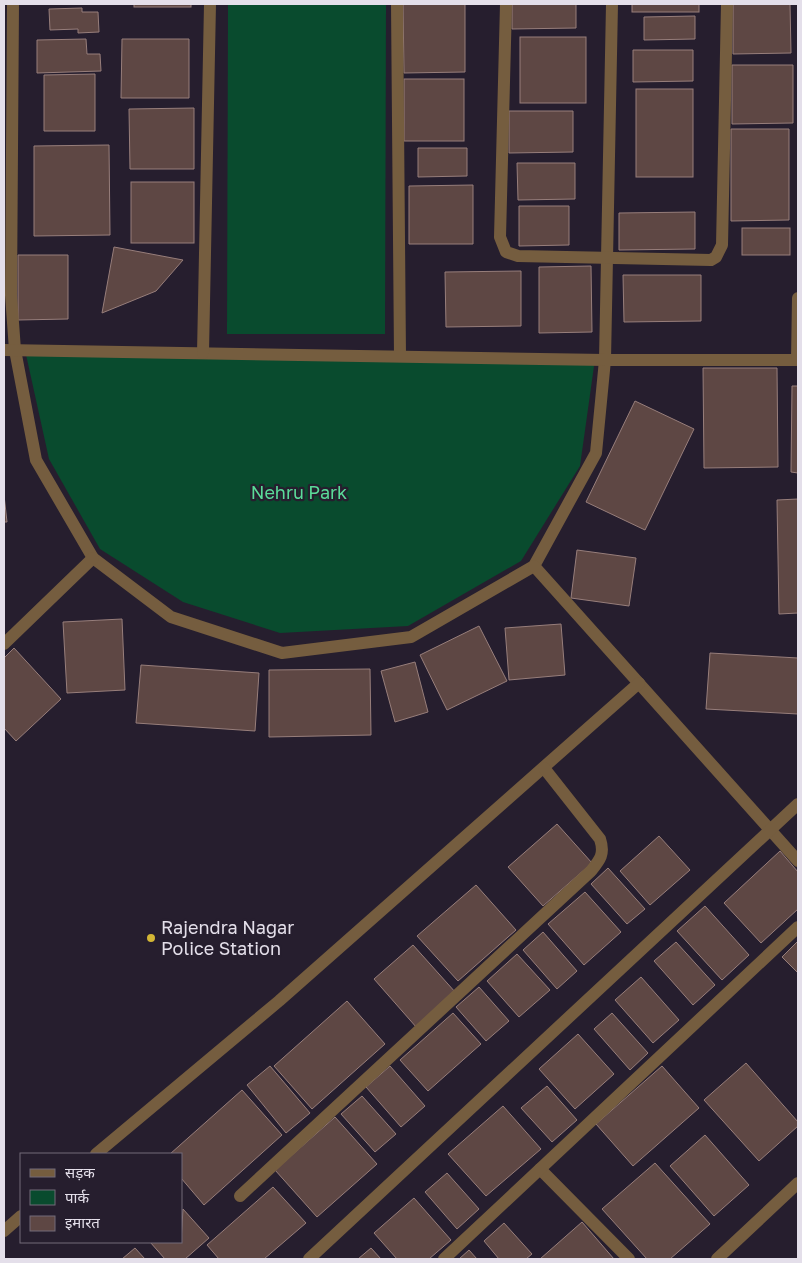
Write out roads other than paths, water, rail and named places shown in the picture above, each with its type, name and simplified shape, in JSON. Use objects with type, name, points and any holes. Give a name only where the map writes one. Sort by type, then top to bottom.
[{"type":"street","points":[[13,4],[9,350],[36,460],[93,558],[171,617],[282,653],[411,637],[534,566],[596,453],[605,360],[612,4]]},
{"type":"street","points":[[203,353],[210,4]]},
{"type":"street","points":[[397,4],[400,356]]},
{"type":"street","points":[[506,4],[500,237],[506,252],[518,256],[607,256],[710,260],[720,252],[722,245],[727,4]]},
{"type":"street","points":[[9,350],[605,360],[798,360],[798,298]]},
{"type":"street","points":[[4,644],[93,558]]},
{"type":"street","points":[[534,566],[798,861]]},
{"type":"street","points":[[97,1153],[280,1001],[639,683]]},
{"type":"street","points":[[240,1196],[591,871],[600,860],[603,850],[600,839],[544,768]]},
{"type":"street","points":[[309,1259],[798,804]]},
{"type":"street","points":[[444,1259],[798,927]]},
{"type":"street","points":[[540,1169],[628,1259]]},
{"type":"street","points":[[717,1259],[798,1184]]},
{"type":"street","points":[[4,1231],[20,1217]]},
{"type":"place","name":"Rajendra Nagar Police Station","points":[[151,938]]},
{"type":"park label","name":"Nehru Park","points":[[299,493]]}]
